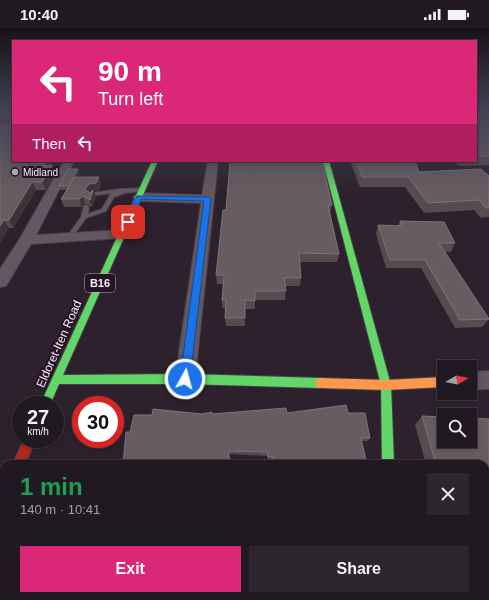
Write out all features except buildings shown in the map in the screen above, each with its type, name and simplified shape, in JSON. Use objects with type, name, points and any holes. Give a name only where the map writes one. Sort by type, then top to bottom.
[{"type":"street","points":[[0,282],[26,240],[68,162]]},
{"type":"street","name":"Eldoret-Iten Road","points":[[49,396],[155,162]]},
{"type":"street","points":[[185,379],[213,162]]},
{"type":"street","points":[[326,162],[386,385],[388,460]]},
{"type":"street","points":[[141,194],[208,199]]},
{"type":"street","points":[[26,240],[122,234]]},
{"type":"street","points":[[56,380],[185,379],[386,385],[437,382]]},
{"type":"street","points":[[477,381],[489,380]]},
{"type":"street","points":[[21,460],[26,448]]},
{"type":"lane","points":[[92,197],[94,194],[124,191],[141,194]]},
{"type":"lane","points":[[84,217],[104,210],[112,196],[124,191]]},
{"type":"lane","points":[[70,238],[84,217],[86,207]]},
{"type":"traffic: fast","points":[[49,396],[155,162]]},
{"type":"traffic: fast","points":[[326,162],[386,385],[388,460]]},
{"type":"traffic: fast","points":[[56,380],[185,379],[320,383]]},
{"type":"traffic: slow","points":[[320,383],[386,385],[437,382]]},
{"type":"traffic: jam","points":[[21,460],[26,448]]},
{"type":"place","name":"Midland","points":[[15,172]]},
{"type":"route","points":[[128,222],[139,197],[208,199],[185,379]]}]
